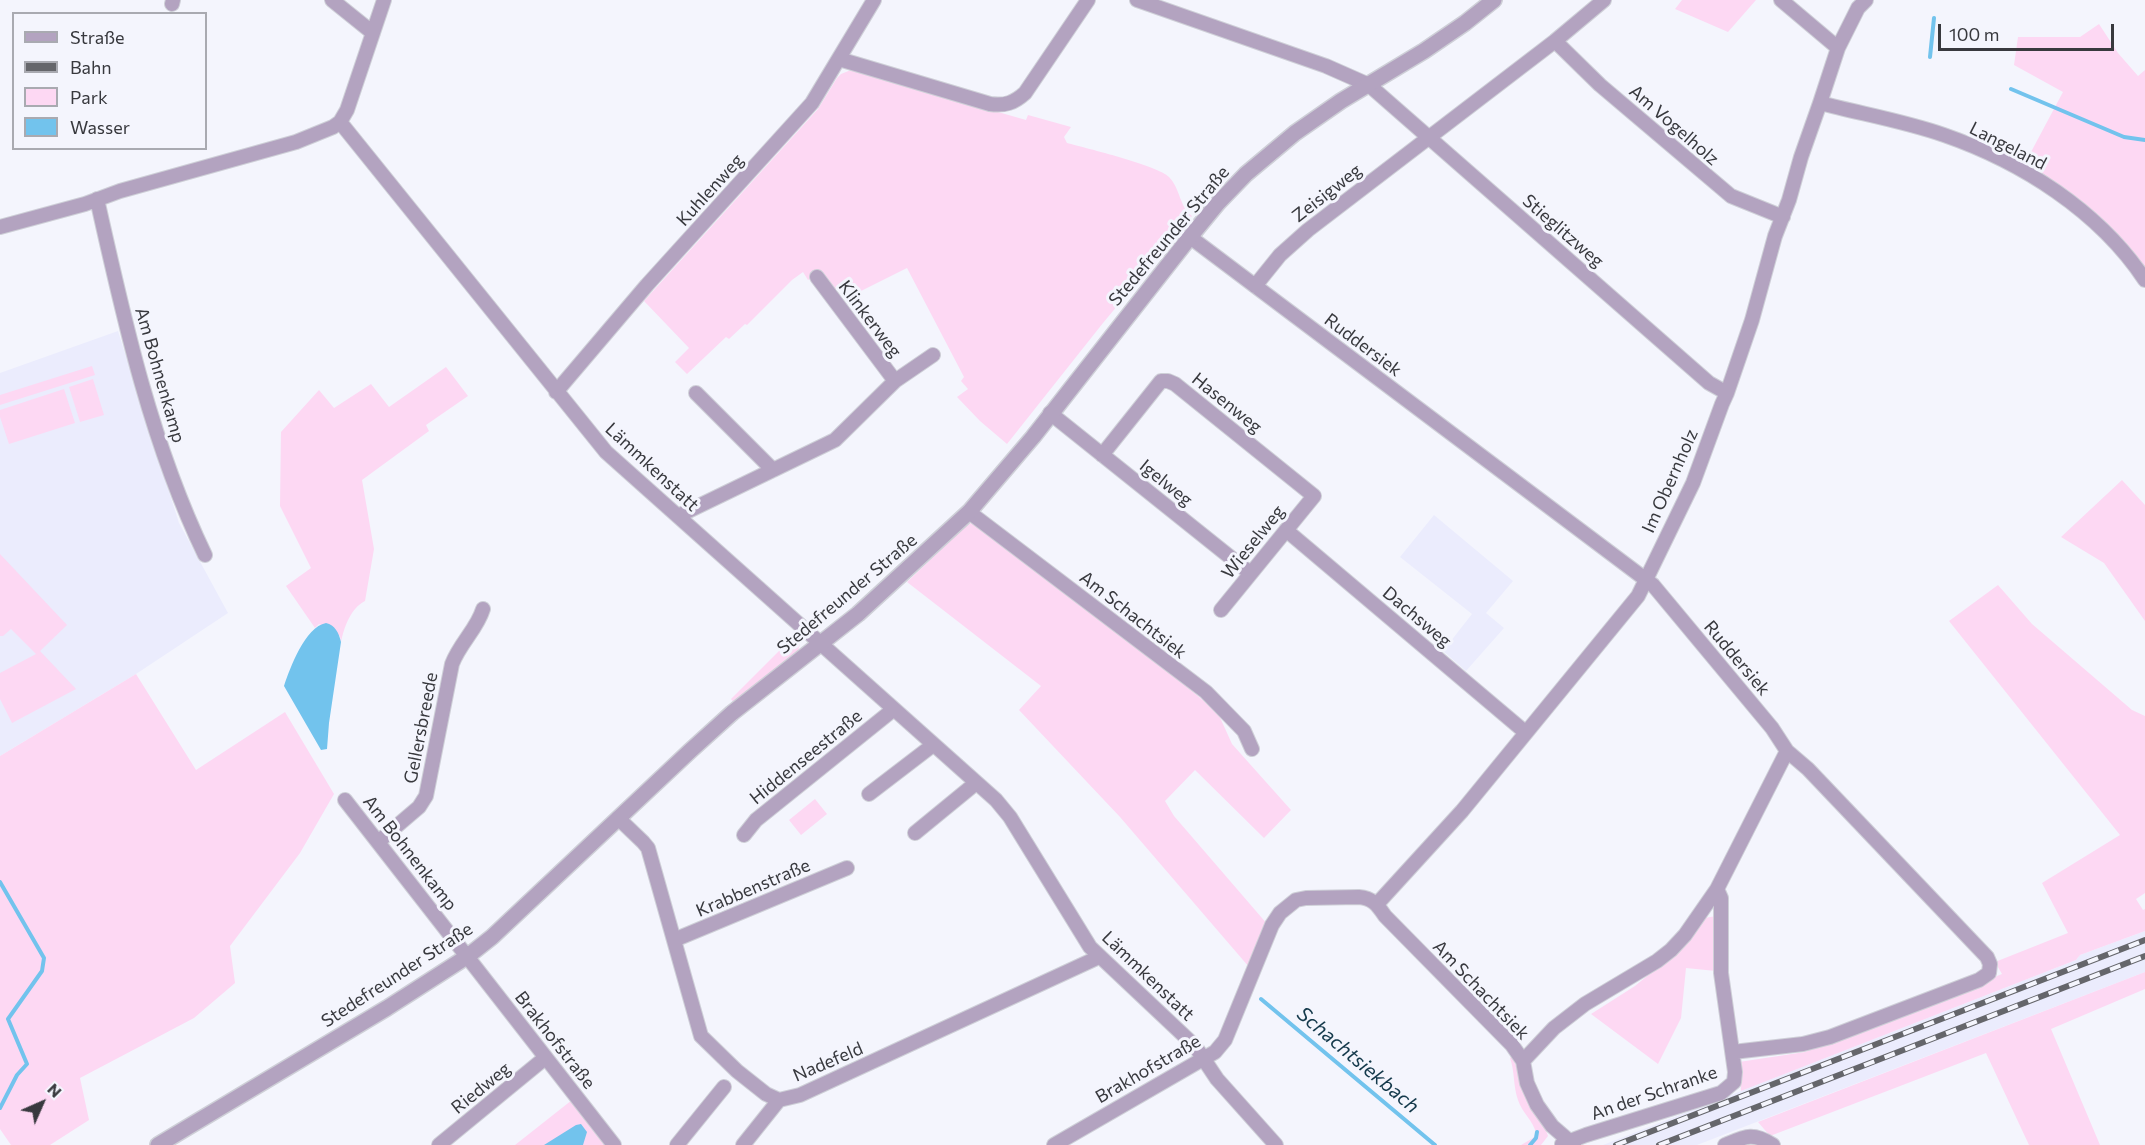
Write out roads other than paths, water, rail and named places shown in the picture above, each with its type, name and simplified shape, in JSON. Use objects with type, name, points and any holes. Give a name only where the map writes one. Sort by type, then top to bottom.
[{"type":"street","points":[[332,0],[373,33]]},
{"type":"street","points":[[0,227],[296,142],[325,131],[340,122],[347,110],[384,0]]},
{"type":"street","name":"Kuhlenweg","points":[[556,392],[647,285],[812,103],[874,0]]},
{"type":"street","points":[[839,59],[990,104],[1010,104],[1025,93],[1088,0]]},
{"type":"street","name":"Stieglitzweg","points":[[1137,0],[1326,66],[1374,88],[1709,383],[1727,393]]},
{"type":"street","name":"Stedefreunder Straße","points":[[158,1145],[387,1008],[468,956],[497,932],[732,713],[821,645],[974,516],[1027,444],[1055,417],[1195,240],[1231,189],[1276,147],[1310,122],[1374,88],[1494,0]]},
{"type":"street","points":[[1429,136],[1555,41],[1604,0]]},
{"type":"street","points":[[1781,0],[1838,48]]},
{"type":"street","name":"Im Obernholz","points":[[1372,901],[1462,811],[1638,596],[1647,580],[1679,508],[1694,483],[1752,320],[1761,281],[1838,48],[1853,17],[1866,0]]},
{"type":"street","name":"Am Vogelholz","points":[[1555,41],[1600,85],[1731,196],[1783,217]]},
{"type":"street","name":"Langeland","points":[[1821,103],[1946,135],[1997,157],[2072,203],[2121,249],[2145,280]]},
{"type":"street","name":"Lämmkenstatt","points":[[340,122],[606,452],[996,800],[1010,817],[1090,947],[1195,1047],[1217,1079],[1276,1145]]},
{"type":"street","name":"Zeisigweg","points":[[1255,286],[1292,243],[1429,136]]},
{"type":"street","name":"Am Bohnenkamp","points":[[97,199],[126,328],[164,453],[191,527],[205,555]]},
{"type":"street","name":"Ruddersiek","points":[[1195,240],[1647,580],[1772,728],[1787,751],[1815,777],[1987,957],[1991,970],[1979,980],[1830,1036],[1803,1044],[1733,1052]]},
{"type":"street","name":"Klinkerweg","points":[[817,278],[895,381]]},
{"type":"street","name":"Klinkerweg","points":[[678,516],[835,440],[895,381],[933,355]]},
{"type":"street","name":"Hasenweg","points":[[1102,455],[1161,381],[1167,381],[1174,384],[1314,496]]},
{"type":"street","points":[[696,393],[773,470]]},
{"type":"street","name":"Igelweg","points":[[1055,417],[1250,573]]},
{"type":"street","name":"Wieselweg","points":[[1221,610],[1314,496]]},
{"type":"street","name":"Am Schachtsiek","points":[[974,516],[1206,692],[1244,731],[1252,749]]},
{"type":"street","name":"Dachsweg","points":[[1286,530],[1525,732]]},
{"type":"street","name":"Gellersbreede","points":[[378,842],[419,807],[426,796],[452,664],[462,644],[477,624],[483,609]]},
{"type":"street","name":"Hiddenseestraße","points":[[744,835],[756,820],[802,781],[894,710]]},
{"type":"street","points":[[869,794],[933,745]]},
{"type":"street","points":[[1523,1060],[1554,1028],[1585,1004],[1629,979],[1671,951],[1685,936],[1717,889],[1787,751]]},
{"type":"street","points":[[915,833],[976,783]]},
{"type":"street","name":"Am Bohnenkamp","points":[[345,800],[468,956]]},
{"type":"street","name":"Nadefeld","points":[[618,818],[648,848],[701,1036],[737,1071],[766,1094],[778,1100],[800,1095],[1099,957]]},
{"type":"street","name":"Krabbenstraße","points":[[674,940],[847,868]]},
{"type":"street","name":"An der Schranke","points":[[1568,1144],[1721,1093],[1734,1082],[1733,1052],[1721,973],[1721,898],[1717,889]]},
{"type":"street","name":"Brakhofstraße","points":[[1054,1145],[1215,1052],[1225,1040],[1272,926],[1280,913],[1296,900],[1306,898],[1372,901]]},
{"type":"street","name":"Am Schachtsiek","points":[[1372,901],[1512,1045],[1523,1060],[1527,1083],[1537,1105],[1568,1144]]},
{"type":"street","name":"Brakhofstraße","points":[[468,956],[614,1145]]},
{"type":"street","name":"Riedweg","points":[[446,1143],[545,1058]]},
{"type":"street","points":[[677,1145],[724,1087]]},
{"type":"street","points":[[743,1145],[778,1100]]},
{"type":"street","points":[[1725,1145],[1740,1138],[1754,1136],[1773,1145]]},
{"type":"water","points":[[326,623],[336,630],[341,642],[327,749],[321,750],[284,686],[294,659],[305,640],[318,626]]},
{"type":"water","points":[[581,1124],[587,1132],[583,1145],[544,1145],[576,1125]]},
{"type":"waterway","points":[[1930,57],[1934,18]]},
{"type":"waterway","points":[[2011,89],[2124,137],[2145,140]]},
{"type":"waterway","points":[[0,882],[44,958],[42,971],[8,1019],[27,1064],[17,1075],[0,1108]]},
{"type":"waterway","name":"Schachtsiekbach","points":[[1261,999],[1435,1145]]},
{"type":"waterway","points":[[1530,1145],[1536,1138],[1537,1132]]},
{"type":"railway","points":[[1616,1145],[2145,940]]},
{"type":"railway","points":[[1659,1145],[2145,956]]}]
